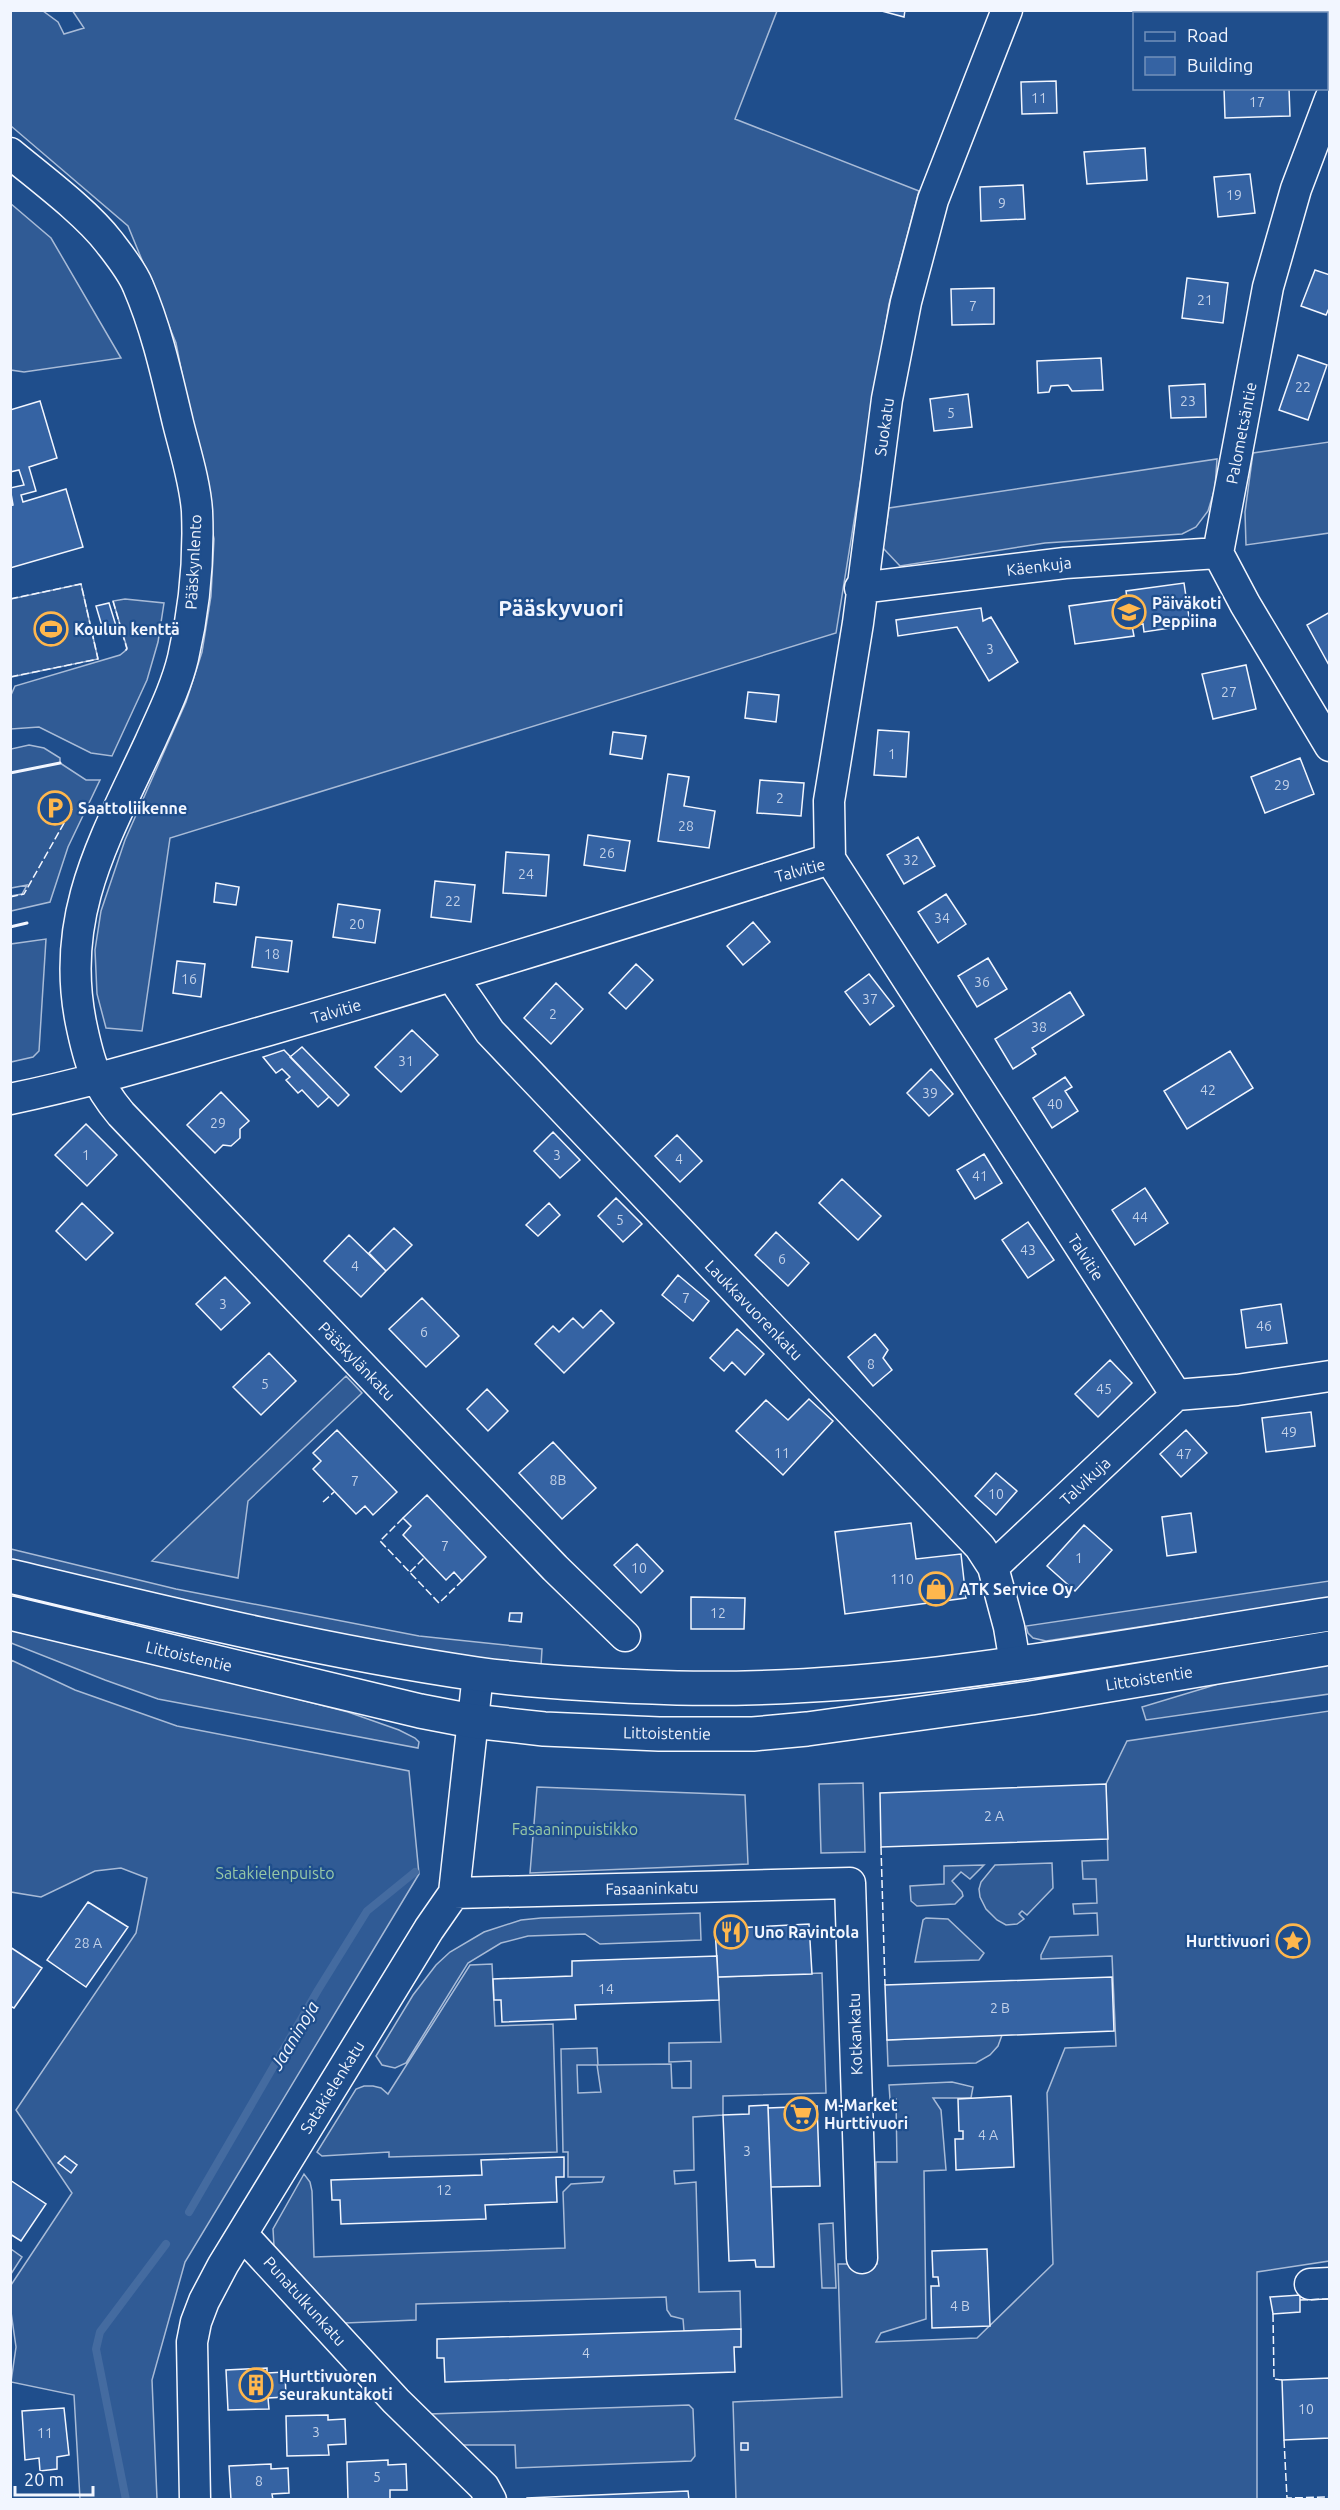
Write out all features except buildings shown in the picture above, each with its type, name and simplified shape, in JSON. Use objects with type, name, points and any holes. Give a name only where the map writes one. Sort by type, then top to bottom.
[{"type":"main road","points":[[10,1576],[315,1646],[478,1674],[566,1683],[691,1688],[783,1686],[873,1680],[1015,1663],[1329,1614]]},
{"type":"main road","name":"Littoistentie","points":[[10,1612],[420,1711],[472,1721],[544,1729],[647,1734],[753,1734],[842,1725],[1031,1698],[1329,1648]]},
{"type":"street","name":"Suokatu","points":[[830,859],[830,801],[858,623],[860,588],[887,399],[906,302],[933,200],[1007,10]]},
{"type":"street","name":"Palometsäntie","points":[[1218,553],[1268,287],[1296,189],[1329,99]]},
{"type":"street","name":"Pääskynlento","points":[[10,153],[71,204],[107,239],[137,283],[159,346],[186,451],[196,508],[197,558],[191,615],[183,660],[164,712],[101,848],[86,886],[77,926],[75,979],[87,1052],[96,1080]]},
{"type":"street","name":"Käenkuja","points":[[860,588],[1065,563],[1218,553]]},
{"type":"street","points":[[1218,553],[1245,604],[1329,746]]},
{"type":"street","name":"Talvitie","points":[[10,1099],[96,1080],[457,975],[830,859],[1176,1395]]},
{"type":"street","name":"Laukkavuorenkatu","points":[[457,975],[459,987],[490,1032],[980,1547],[993,1567],[1009,1627],[1015,1663]]},
{"type":"street","name":"Pääskylänkatu","points":[[96,1080],[109,1100],[129,1122],[555,1568],[625,1636]]},
{"type":"street","points":[[1176,1395],[1237,1390],[1329,1376]]},
{"type":"street","name":"Talvikuja","points":[[993,1567],[1176,1395]]},
{"type":"street","name":"Satakielenkatu","points":[[195,2499],[192,2342],[196,2322],[204,2301],[242,2234],[429,1929],[454,1893],[478,1674]]},
{"type":"street","name":"Fasaaninkatu","points":[[454,1893],[850,1883]]},
{"type":"street","name":"Kotkankatu","points":[[850,1883],[862,2258]]},
{"type":"street","name":"Punatulkunkatu","points":[[242,2234],[396,2401],[484,2487],[491,2499]]},
{"type":"shaded area","points":[[72,10],[777,11],[735,119],[919,191],[889,304],[836,633],[170,838],[142,1031],[106,1028],[97,994],[95,950],[101,911],[125,840],[186,702],[202,652],[211,596],[214,539],[176,343],[128,226],[11,126],[11,11],[43,11],[58,22],[64,34],[84,28]]},
{"type":"shaded area","points":[[10,203],[51,238],[121,358],[24,372],[11,370]]},
{"type":"shaded area","points":[[1329,442],[1329,533],[1246,545],[1245,512],[1253,453]]},
{"type":"shaded area","points":[[1217,459],[1215,488],[1208,511],[1196,527],[1182,534],[1045,543],[900,566],[883,548],[889,508]]},
{"type":"shaded area","name":"Koulun kenttä","points":[[81,584],[98,659],[11,677],[11,599]]},
{"type":"shaded area","points":[[125,599],[164,603],[158,642],[147,680],[112,756],[91,753],[39,727],[11,729],[11,695],[15,686],[120,655],[125,651],[127,648],[113,601]]},
{"type":"shaded area","points":[[29,745],[44,748],[60,758],[60,763],[86,780],[100,780],[68,847],[50,902],[11,911],[11,896],[22,894],[27,885],[11,888],[11,749]]},
{"type":"shaded area","points":[[46,939],[39,1051],[33,1057],[11,1062],[11,944]]},
{"type":"shaded area","points":[[346,1376],[362,1393],[248,1501],[238,1578],[152,1561]]},
{"type":"shaded area","points":[[11,1549],[176,1589],[419,1636],[542,1649],[541,1666],[413,1651],[11,1562]]},
{"type":"shaded area","points":[[1329,1581],[1329,1598],[1046,1641],[1033,1638],[1026,1626]]},
{"type":"shaded area","points":[[10,1626],[348,1712],[415,1738],[419,1742],[418,1748],[158,1699],[11,1643]]},
{"type":"shaded area","name":"Satakielenpuisto","points":[[11,1660],[75,1690],[177,1726],[409,1771],[419,1874],[185,2262],[152,2380],[157,2499],[80,2499],[74,2395],[11,2382],[16,2347],[11,2312],[11,2285],[72,2193],[16,2110],[136,1933],[147,1878],[121,1868],[95,1871],[41,1897],[11,1892]]},
{"type":"shaded area","points":[[1329,1662],[1329,1694],[1146,1720],[1142,1707],[1238,1678]]},
{"type":"shaded area","points":[[1329,1711],[1329,2261],[1257,2272],[1257,2499],[736,2499],[733,2402],[842,2397],[838,2264],[877,2264],[876,2162],[897,2162],[896,2099],[890,2099],[889,2085],[952,2082],[973,2087],[971,2098],[933,2098],[941,2110],[946,2170],[924,2171],[926,2319],[881,2333],[876,2342],[977,2338],[1053,2264],[1047,2093],[1065,2048],[1116,2046],[1112,1956],[1041,1959],[1041,1955],[1050,1937],[1098,1935],[1097,1913],[1074,1914],[1073,1904],[1097,1903],[1096,1879],[1083,1879],[1082,1861],[1108,1860],[1106,1784],[1127,1741]]},
{"type":"shaded area","points":[[863,1783],[865,1852],[821,1853],[819,1784]]},
{"type":"shaded area","name":"Fasaaninpuistikko","points":[[537,1787],[745,1795],[748,1864],[530,1873]]},
{"type":"shaded area","points":[[1052,1863],[1053,1888],[1027,1915],[1022,1911],[1019,1914],[1024,1919],[1017,1924],[1006,1925],[986,1909],[979,1889],[981,1882],[995,1865]]},
{"type":"shaded area","points":[[984,1865],[970,1879],[961,1872],[952,1881],[963,1896],[955,1904],[917,1906],[911,1901],[910,1886],[944,1884],[944,1866]]},
{"type":"shaded area","points":[[700,1913],[701,1940],[600,1944],[585,1934],[528,1936],[501,1943],[468,1963],[406,2063],[395,2068],[382,2065],[376,2056],[413,1995],[436,1965],[450,1952],[484,1932],[521,1920],[541,1918]]},
{"type":"shaded area","points":[[926,1918],[948,1919],[984,1953],[979,1960],[915,1962],[923,1920]]},
{"type":"shaded area","points":[[492,1964],[495,2026],[553,2024],[557,2152],[389,2157],[389,2152],[322,2156],[317,2152],[356,2089],[373,2086],[381,2088],[388,2094],[470,1965]]},
{"type":"shaded area","points":[[822,1973],[826,2093],[723,2096],[723,2115],[693,2117],[694,2170],[674,2171],[675,2184],[696,2182],[699,2292],[740,2291],[741,2329],[684,2331],[683,2319],[671,2316],[667,2310],[666,2297],[416,2304],[416,2320],[345,2323],[274,2246],[273,2229],[304,2174],[310,2182],[312,2191],[314,2257],[565,2248],[563,2192],[571,2184],[602,2182],[604,2177],[568,2177],[568,2152],[563,2152],[561,2049],[597,2048],[598,2065],[671,2064],[672,2088],[691,2088],[691,2061],[669,2062],[669,2043],[721,2042],[718,1977]],"holes":[[[577,2065],[597,2065],[601,2092],[578,2093]]]},
{"type":"shaded area","points":[[1002,2035],[998,2046],[990,2055],[976,2063],[888,2066],[887,2040]]},
{"type":"shaded area","points":[[833,2223],[836,2288],[822,2288],[819,2224]]},
{"type":"shaded area","points":[[11,2249],[22,2257],[11,2274]]},
{"type":"shaded area","points":[[689,2405],[693,2409],[695,2456],[691,2461],[516,2468],[515,2445],[462,2445],[430,2414]]},
{"type":"waterway","name":"Jaaninoja","points":[[189,2212],[318,1990],[367,1911],[415,1872]]},
{"type":"waterway","name":"Jaaninoja","points":[[126,2500],[96,2349],[100,2332],[166,2244]]},
{"type":"fence","points":[[10,599],[81,584],[98,659],[10,677]]},
{"type":"fence","points":[[113,601],[127,649],[125,651]]},
{"type":"fence","points":[[10,897],[24,894],[72,809]]},
{"type":"fence","points":[[323,1502],[334,1492]]},
{"type":"fence","points":[[403,1518],[380,1541],[439,1603],[462,1581]]},
{"type":"fence","points":[[410,1572],[425,1557]]},
{"type":"fence","points":[[881,1847],[885,1985]]},
{"type":"fence","points":[[1300,2300],[1330,2299]]},
{"type":"fence","points":[[1273,2314],[1274,2379],[1282,2380]]},
{"type":"fence","points":[[1284,2440],[1287,2498],[1330,2497]]},
{"type":"wall","points":[[10,773],[60,763]]},
{"type":"wall","points":[[10,927],[27,923]]},
{"type":"place","name":"Päiväkoti Peppiina","points":[[1129,612]]},
{"type":"place","name":"Koulun kenttä","points":[[51,629]]},
{"type":"place","name":"Saattoliikenne","points":[[55,808]]},
{"type":"place","name":"ATK Service Oy","points":[[936,1589]]},
{"type":"place","name":"Uno Ravintola","points":[[731,1932]]},
{"type":"place","name":"Hurttivuori","points":[[1293,1941]]},
{"type":"place","name":"M-Market Hurttivuori","points":[[801,2114]]},
{"type":"place","name":"Hurttivuoren seurakuntakoti","points":[[256,2385]]},
{"type":"district","name":"Pääskyvuori","points":[[561,607]]}]
